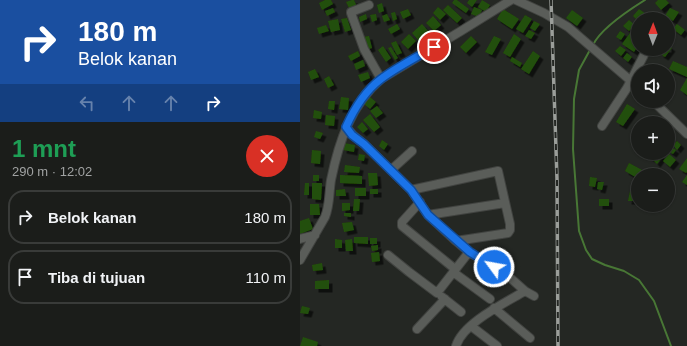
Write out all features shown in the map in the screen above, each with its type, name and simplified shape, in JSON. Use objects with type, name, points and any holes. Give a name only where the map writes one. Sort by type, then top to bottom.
[{"type":"street","points":[[300,260],[322,224],[327,211],[338,148],[346,127],[361,99],[381,79],[461,32],[511,0]]},
{"type":"street","points":[[516,0],[560,22],[631,80],[602,126]]},
{"type":"street","points":[[369,5],[351,13],[364,49],[381,79]]},
{"type":"street","points":[[660,108],[687,133]]},
{"type":"street","points":[[346,127],[352,135],[364,144],[411,190],[428,215],[456,241],[470,252],[507,275],[525,291],[534,296]]},
{"type":"street","points":[[391,170],[412,151]]},
{"type":"street","points":[[411,190],[498,170],[510,227],[508,233],[456,241]]},
{"type":"street","points":[[420,202],[402,222],[402,226],[490,299]]},
{"type":"street","points":[[428,215],[505,203]]},
{"type":"street","points":[[300,239],[315,235]]},
{"type":"street","points":[[437,293],[470,252]]},
{"type":"street","points":[[388,255],[461,312]]},
{"type":"street","points":[[456,346],[461,335],[471,326],[494,308],[525,291]]},
{"type":"street","points":[[417,329],[445,300]]},
{"type":"street","points":[[494,308],[530,338]]},
{"type":"street","points":[[471,326],[497,346]]},
{"type":"building","points":[[325,0],[331,0],[333,4],[322,10],[319,3]]},
{"type":"building","points":[[354,0],[357,7],[350,10],[346,2]]},
{"type":"building","points":[[454,0],[457,0],[469,9],[466,13],[452,3]]},
{"type":"building","points":[[469,0],[477,0],[472,7],[467,3]]},
{"type":"building","points":[[482,0],[490,5],[486,12],[478,7]]},
{"type":"building","points":[[658,0],[666,0],[669,3],[661,10],[655,3]]},
{"type":"building","points":[[382,3],[384,11],[379,13],[377,5]]},
{"type":"building","points":[[448,5],[462,18],[457,23],[443,10]]},
{"type":"building","points":[[438,7],[446,14],[440,20],[433,13]]},
{"type":"building","points":[[474,7],[482,10],[479,17],[471,14]]},
{"type":"building","points":[[333,8],[335,12],[327,16],[325,11]]},
{"type":"building","points":[[670,8],[679,12],[675,18],[675,12],[668,12]]},
{"type":"building","points":[[408,9],[411,15],[403,19],[400,12]]},
{"type":"building","points":[[503,9],[519,19],[512,29],[497,19]]},
{"type":"building","points":[[639,9],[643,12],[636,12]]},
{"type":"building","points":[[572,10],[583,18],[577,26],[566,18]]},
{"type":"building","points":[[395,12],[397,19],[393,21],[391,13]]},
{"type":"building","points":[[366,14],[367,19],[360,22],[359,17]]},
{"type":"building","points":[[376,14],[377,20],[372,22],[370,15]]},
{"type":"building","points":[[387,14],[390,20],[384,22],[382,16]]},
{"type":"building","points":[[525,15],[532,19],[523,33],[516,29]]},
{"type":"building","points":[[433,16],[441,25],[434,31],[426,23]]},
{"type":"building","points":[[347,18],[351,30],[345,32],[341,19]]},
{"type":"building","points":[[338,19],[340,30],[331,32],[328,21]]},
{"type":"building","points":[[629,20],[631,22],[631,29],[629,31],[623,26]]},
{"type":"building","points":[[534,21],[540,24],[535,31],[530,28]]},
{"type":"building","points":[[397,24],[400,29],[391,34],[388,29]]},
{"type":"building","points":[[422,24],[429,32],[419,41],[412,33]]},
{"type":"building","points":[[677,24],[685,30],[681,35],[675,30]]},
{"type":"building","points":[[326,25],[329,31],[319,34],[317,28]]},
{"type":"building","points":[[529,30],[535,33],[531,39],[525,36]]},
{"type":"building","points":[[620,31],[625,34],[621,40],[616,37]]},
{"type":"building","points":[[630,33],[631,34],[631,50],[622,44]]},
{"type":"building","points":[[409,34],[416,41],[408,49],[401,42]]},
{"type":"building","points":[[514,34],[521,39],[510,57],[503,53]]},
{"type":"building","points":[[369,36],[372,48],[366,50],[363,37]]},
{"type":"building","points":[[471,36],[477,42],[466,53],[460,47]]},
{"type":"building","points":[[494,36],[501,39],[492,55],[485,52]]},
{"type":"building","points":[[396,41],[402,53],[397,55],[391,43]]},
{"type":"building","points":[[383,46],[391,58],[386,62],[378,50]]},
{"type":"building","points":[[620,46],[626,50],[621,56],[615,51]]},
{"type":"building","points":[[391,47],[398,58],[395,60],[388,48]]},
{"type":"building","points":[[358,51],[360,56],[351,61],[348,56]]},
{"type":"building","points":[[533,51],[540,56],[529,74],[521,69]]},
{"type":"building","points":[[627,53],[632,57],[628,62],[623,58]]},
{"type":"building","points":[[512,57],[522,63],[520,67],[510,61]]},
{"type":"building","points":[[363,60],[365,66],[356,70],[354,64]]},
{"type":"building","points":[[673,61],[687,67],[687,77],[675,72],[675,64],[672,64]]},
{"type":"building","points":[[315,69],[319,77],[311,80],[308,72]]},
{"type":"building","points":[[368,72],[370,78],[361,82],[358,75]]},
{"type":"building","points":[[329,76],[334,85],[328,88],[324,79]]},
{"type":"building","points":[[687,78],[687,95],[680,90]]},
{"type":"building","points":[[341,97],[349,98],[348,110],[339,109]]},
{"type":"building","points":[[370,97],[376,102],[370,109],[364,104]]},
{"type":"building","points":[[329,101],[335,101],[334,110],[328,109]]},
{"type":"building","points":[[627,104],[631,108],[635,109],[623,126],[616,122]]},
{"type":"building","points":[[377,106],[383,113],[376,118],[370,111]]},
{"type":"building","points":[[314,110],[322,112],[321,119],[313,118]]},
{"type":"building","points":[[370,114],[380,127],[374,132],[363,120]]},
{"type":"building","points":[[326,115],[335,116],[334,126],[325,125]]},
{"type":"building","points":[[362,122],[368,129],[363,133],[357,127]]},
{"type":"building","points":[[316,131],[323,133],[320,139],[314,137]]},
{"type":"building","points":[[382,140],[388,144],[384,150],[379,146]]},
{"type":"building","points":[[677,141],[681,145],[677,150],[675,148],[675,143]]},
{"type":"building","points":[[344,143],[355,145],[354,152],[343,150]]},
{"type":"building","points":[[312,150],[321,151],[320,164],[311,163]]},
{"type":"building","points":[[359,154],[365,155],[364,161],[358,160]]},
{"type":"building","points":[[687,158],[687,172],[686,173],[679,169]]},
{"type":"building","points":[[675,159],[676,160],[670,167],[663,161]]},
{"type":"building","points":[[655,160],[660,160],[657,164]]},
{"type":"building","points":[[629,163],[638,168],[631,168],[631,174],[625,171]]},
{"type":"building","points":[[345,165],[360,167],[359,173],[344,172]]},
{"type":"building","points":[[368,173],[377,173],[378,185],[369,186]]},
{"type":"building","points":[[313,175],[319,175],[319,181],[313,181]]},
{"type":"building","points":[[340,175],[362,176],[362,184],[340,183]]},
{"type":"building","points":[[687,175],[687,185],[682,182]]},
{"type":"building","points":[[590,177],[597,178],[595,187],[589,186]]},
{"type":"building","points":[[598,182],[604,182],[602,190],[597,189]]},
{"type":"building","points":[[305,183],[309,183],[309,195],[304,195]]},
{"type":"building","points":[[312,183],[322,183],[321,200],[312,199]]},
{"type":"building","points":[[355,188],[366,188],[366,196],[355,196]]},
{"type":"building","points":[[345,189],[346,196],[336,196],[336,190]]},
{"type":"building","points":[[370,189],[378,189],[378,194],[370,194]]},
{"type":"building","points":[[630,191],[631,191],[631,201],[628,201]]},
{"type":"building","points":[[354,199],[360,199],[359,211],[353,211]]},
{"type":"building","points":[[599,199],[609,199],[609,206],[599,206]]},
{"type":"building","points":[[342,203],[350,203],[350,210],[342,211]]},
{"type":"building","points":[[310,204],[319,204],[320,215],[310,215]]},
{"type":"building","points":[[344,213],[351,213],[351,217],[344,216]]},
{"type":"building","points":[[309,218],[313,229],[300,234],[300,221]]},
{"type":"building","points":[[352,222],[354,230],[344,232],[342,223]]},
{"type":"building","points":[[354,237],[368,237],[368,244],[354,243]]},
{"type":"building","points":[[370,238],[377,238],[377,244],[370,244]]},
{"type":"building","points":[[335,239],[342,240],[342,248],[335,248]]},
{"type":"building","points":[[352,239],[353,251],[346,251],[345,240]]},
{"type":"building","points":[[378,245],[378,250],[372,251],[371,246]]},
{"type":"building","points":[[379,252],[380,261],[372,262],[371,253]]},
{"type":"building","points":[[322,263],[323,270],[313,271],[312,265]]},
{"type":"building","points":[[329,280],[329,289],[315,289],[315,281]]},
{"type":"building","points":[[302,306],[310,308],[308,314],[300,313]]},
{"type":"building","points":[[303,337],[318,342],[317,346],[300,346]]},
{"type":"waterway","points":[[593,45],[602,32],[624,14],[645,0]]},
{"type":"waterway","points":[[591,48],[579,70],[574,99],[573,149],[579,231],[586,250],[592,259],[624,271],[639,280],[654,301],[671,346]]},
{"type":"railway","points":[[551,0],[557,179],[558,346]]},
{"type":"route","points":[[434,47],[381,79],[372,87],[361,99],[346,127],[352,135],[364,144],[411,190],[428,215],[456,241],[494,267]]}]
